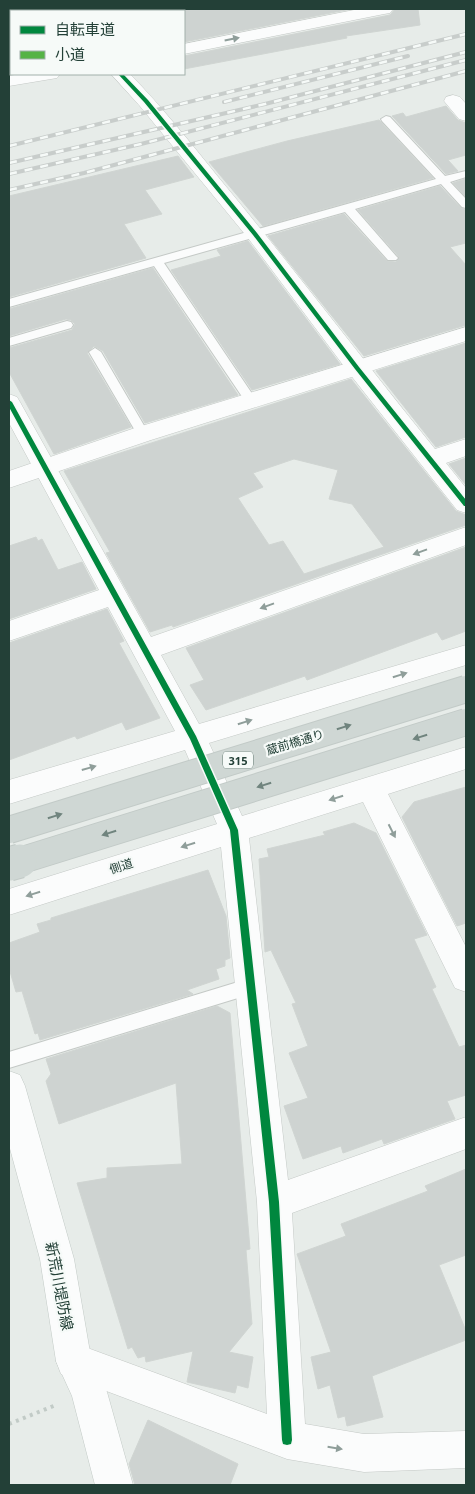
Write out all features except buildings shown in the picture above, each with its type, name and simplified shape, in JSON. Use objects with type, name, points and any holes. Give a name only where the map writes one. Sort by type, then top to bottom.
[{"type":"main road","name":"蔵前橋通り","points":[[9,830],[466,689]]},
{"type":"main road","points":[[9,864],[466,722]]},
{"type":"street","points":[[290,9],[316,22]]},
{"type":"street","points":[[185,49],[384,9]]},
{"type":"street","points":[[9,81],[45,75]]},
{"type":"street","points":[[121,75],[146,101],[255,234],[357,368],[466,504]]},
{"type":"street","points":[[453,101],[466,115]]},
{"type":"street","points":[[9,480],[143,434],[466,334]]},
{"type":"street","points":[[9,402],[193,738],[234,830],[274,1202],[287,1440]]},
{"type":"street","points":[[431,459],[466,447]]},
{"type":"street","points":[[145,650],[466,536]]},
{"type":"street","points":[[9,631],[115,595]]},
{"type":"street","points":[[9,792],[466,655]]},
{"type":"street","name":"側道","points":[[9,902],[466,758]]},
{"type":"street","points":[[370,788],[466,978]]},
{"type":"street","name":"新荒川堤防線","points":[[9,1086],[57,1259],[81,1377],[114,1485]]},
{"type":"street","points":[[274,1202],[466,1133]]},
{"type":"street","points":[[81,1377],[287,1440],[364,1453],[466,1450]]},
{"type":"lane","points":[[386,119],[466,205]]},
{"type":"lane","points":[[9,302],[466,174]]},
{"type":"lane","points":[[348,208],[392,258]]},
{"type":"lane","points":[[157,261],[251,401]]},
{"type":"lane","points":[[9,342],[67,325]]},
{"type":"lane","points":[[95,352],[143,434]]},
{"type":"lane","points":[[9,1060],[251,986]]},
{"type":"path","points":[[9,1424],[81,1377]]},
{"type":"railway","points":[[9,146],[466,34]]},
{"type":"railway","points":[[9,163],[265,104],[466,52]]},
{"type":"railway","points":[[224,102],[408,56]]},
{"type":"railway","points":[[9,174],[141,144],[466,60]]},
{"type":"railway","points":[[9,190],[84,173],[466,71]]},
{"type":"cycle path","points":[[121,75],[146,101],[255,234],[357,368],[466,504]]},
{"type":"cycle path","points":[[9,402],[193,738],[234,830],[274,1202],[287,1440]]}]
